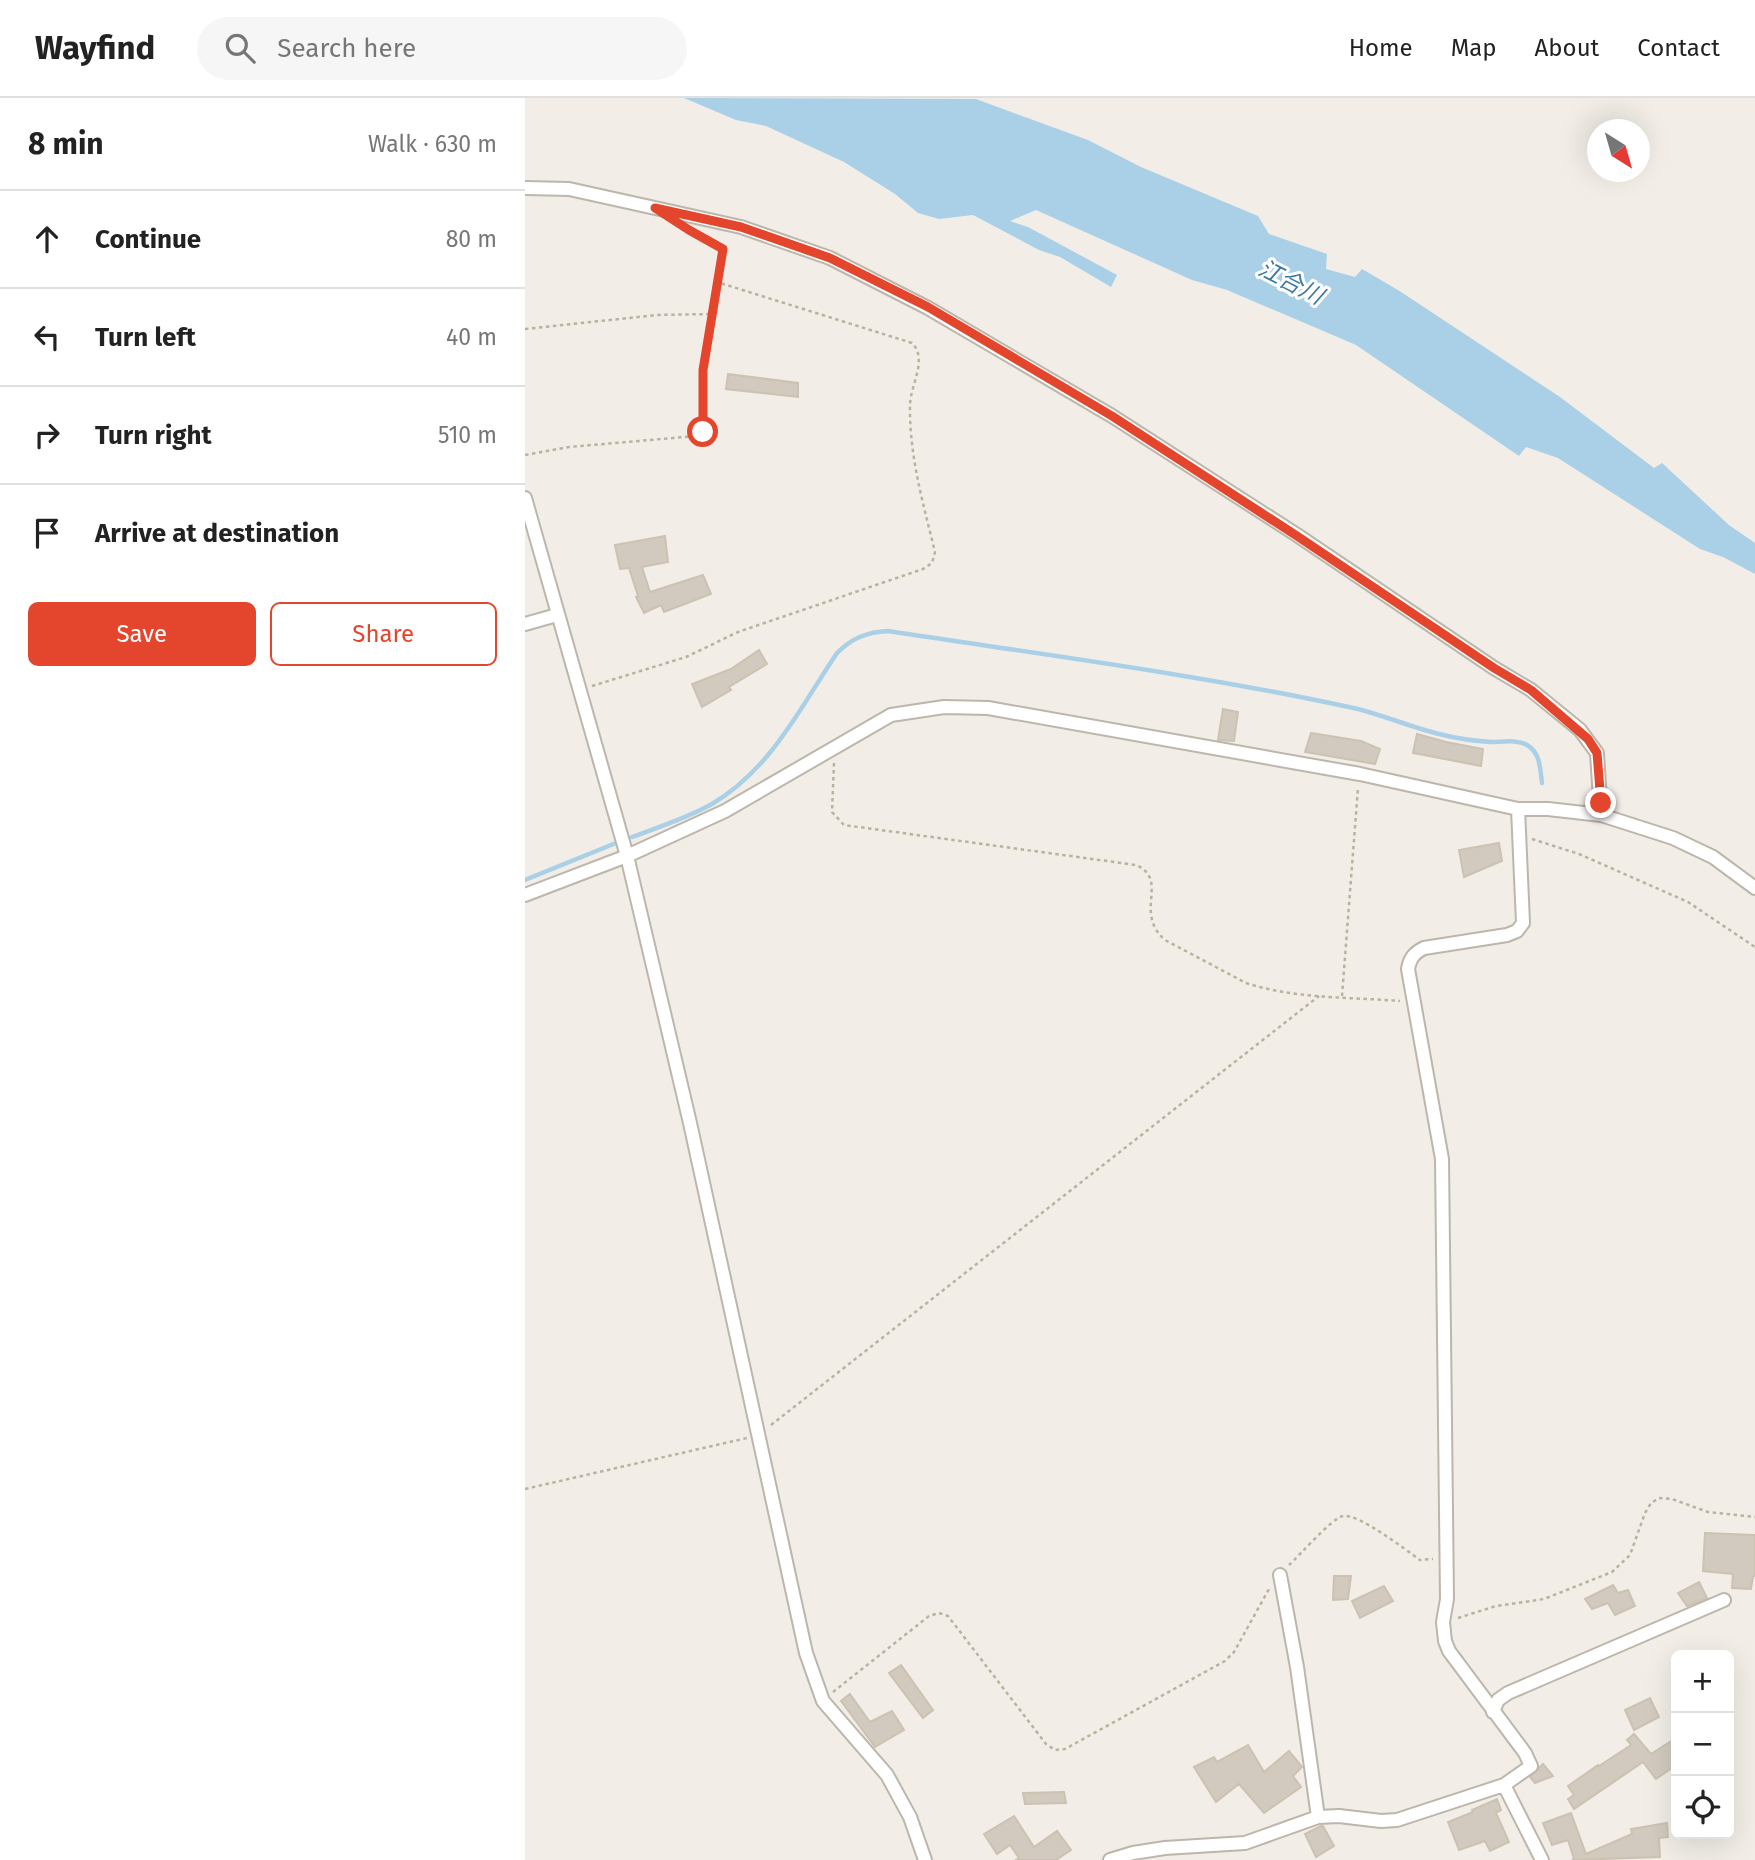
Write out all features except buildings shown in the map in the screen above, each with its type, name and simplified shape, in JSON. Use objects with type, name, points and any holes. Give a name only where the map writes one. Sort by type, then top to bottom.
[{"type":"street","points":[[525,188],[569,189],[741,227],[830,258],[928,307],[1112,416],[1531,690],[1580,730],[1597,753],[1601,815]]},
{"type":"street","points":[[525,498],[627,856],[690,1124],[806,1653],[823,1701],[887,1775],[910,1817],[925,1860]]},
{"type":"street","points":[[525,624],[557,615]]},
{"type":"street","points":[[525,895],[627,856],[725,811],[891,715],[944,707],[988,708],[1360,774],[1518,809],[1548,809],[1601,815],[1672,838],[1713,857],[1755,888]]},
{"type":"street","points":[[1110,1860],[1133,1853],[1166,1854],[1245,1843],[1318,1817],[1397,1820],[1504,1785],[1531,1766],[1525,1753],[1449,1651],[1445,1641],[1443,1622],[1447,1599],[1442,1159],[1408,969],[1410,959],[1424,948],[1507,935],[1517,931],[1523,923],[1518,809]]},
{"type":"street","points":[[1280,1574],[1297,1667],[1318,1817]]},
{"type":"street","points":[[1493,1712],[1498,1700],[1508,1693],[1724,1600]]},
{"type":"street","points":[[1504,1785],[1542,1860]]},
{"type":"path","points":[[525,455],[569,447],[697,436],[703,432],[703,370],[723,249],[689,230]]},
{"type":"path","points":[[579,690],[686,657],[738,632],[923,569],[932,563],[935,552],[913,460],[910,431],[910,400],[920,358],[919,350],[912,343],[717,282]]},
{"type":"path","points":[[525,329],[657,315],[712,314]]},
{"type":"path","points":[[835,747],[832,812],[843,825],[1136,865],[1144,869],[1152,881],[1152,924],[1165,940],[1247,983],[1319,996],[1414,1003]]},
{"type":"path","points":[[1342,996],[1360,774]]},
{"type":"path","points":[[1519,834],[1579,854],[1688,902],[1755,947]]},
{"type":"path","points":[[525,1489],[757,1435],[1319,996]]},
{"type":"path","points":[[1443,1622],[1496,1606],[1544,1599],[1612,1572],[1630,1555],[1645,1513],[1651,1503],[1660,1498],[1672,1499],[1708,1512],[1755,1517]]},
{"type":"path","points":[[823,1701],[929,1616],[939,1613],[948,1616],[1046,1744],[1055,1750],[1065,1749],[1225,1661],[1234,1652],[1280,1574],[1333,1522],[1343,1516],[1356,1518],[1420,1560],[1446,1557]]},
{"type":"water","name":"江合川","points":[[684,98],[976,99],[1088,140],[1141,167],[1258,216],[1269,234],[1327,254],[1326,269],[1355,277],[1362,269],[1398,290],[1560,397],[1654,468],[1662,463],[1729,525],[1755,543],[1755,574],[1723,557],[1700,549],[1558,458],[1526,447],[1519,456],[1356,345],[1227,290],[1192,280],[1036,210],[1010,221],[1028,227],[1117,275],[1111,287],[1060,257],[1039,250],[973,215],[939,219],[918,213],[895,194],[844,162],[766,126],[736,120]]},
{"type":"waterway","points":[[632,837],[693,814],[733,790],[783,736],[837,653],[860,637],[888,631],[1241,686],[1358,709],[1451,737],[1485,742],[1519,742],[1535,752],[1542,783]]},
{"type":"waterway","points":[[525,880],[616,843]]},
{"type":"route","points":[[703,432],[703,370],[723,249],[655,208],[741,227],[830,258],[928,307],[1112,416],[1531,690],[1580,730],[1597,753],[1601,803]]}]
